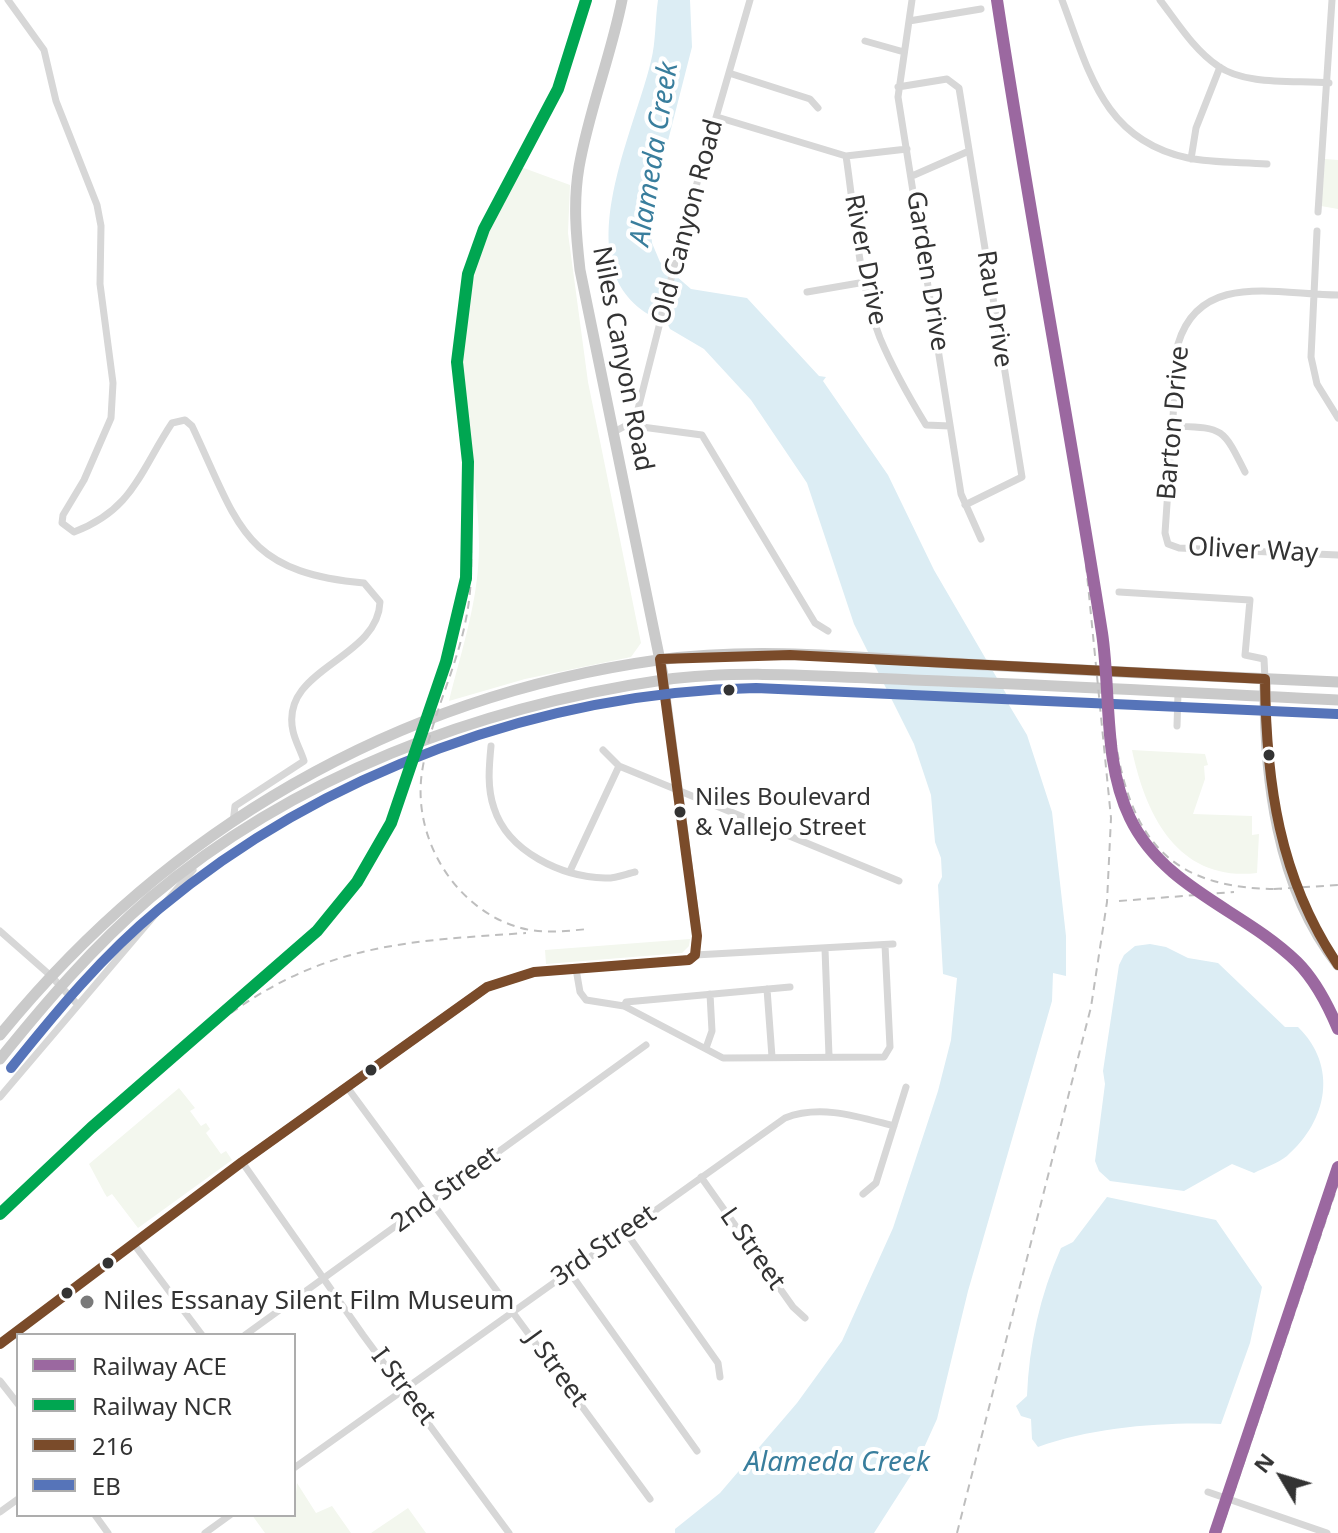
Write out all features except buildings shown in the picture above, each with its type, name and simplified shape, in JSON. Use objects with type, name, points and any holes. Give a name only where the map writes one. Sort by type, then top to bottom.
[{"type":"main road","name":"Niles Canyon Road","points":[[622,0],[612,51],[579,166],[575,200],[580,270],[664,680]]},
{"type":"main road","points":[[0,1035],[109,916],[161,871],[234,819],[330,763],[444,713],[530,684],[660,659],[758,655],[1338,682]]},
{"type":"main road","points":[[0,1059],[60,987],[130,917],[228,840],[317,786],[406,748],[539,705],[664,680],[705,677],[864,678],[1338,700]]},
{"type":"main road","points":[[1265,679],[1271,783],[1292,885],[1317,934],[1338,965]]},
{"type":"main road","points":[[0,1344],[242,1162],[487,987],[523,974],[689,960],[695,955],[696,931],[664,680]]},
{"type":"main road","points":[[1281,835],[1302,897],[1338,957]]},
{"type":"main road","points":[[161,871],[170,883]]},
{"type":"street","points":[[8,0],[44,50],[56,101],[97,205],[101,226],[100,284],[113,383],[111,418],[84,480],[63,515],[62,523],[74,532],[112,515],[129,497],[172,423],[185,420],[192,426],[251,542],[276,561],[310,575],[364,583],[380,602],[380,612],[370,631],[318,674],[296,701],[293,730],[304,761],[232,810],[234,819],[228,840]]},
{"type":"street","name":"Old Canyon Road","points":[[627,425],[638,409],[683,234],[750,0]]},
{"type":"street","name":"Garden Drive","points":[[912,0],[898,87],[950,426],[965,505],[981,539]]},
{"type":"street","points":[[1062,0],[1097,92],[1112,115],[1136,137],[1161,151],[1191,159],[1267,164]]},
{"type":"street","points":[[1160,0],[1201,51],[1220,67],[1242,76],[1329,83]]},
{"type":"street","points":[[1318,212],[1329,83],[1332,0]]},
{"type":"street","points":[[909,21],[981,9]]},
{"type":"street","points":[[865,41],[904,52]]},
{"type":"street","points":[[1191,159],[1196,128],[1220,67]]},
{"type":"street","points":[[729,73],[810,99],[818,108]]},
{"type":"street","name":"Rau Drive","points":[[898,87],[954,78],[959,88],[1022,477],[965,505]]},
{"type":"street","points":[[717,117],[846,156],[907,149]]},
{"type":"street","points":[[912,176],[969,151]]},
{"type":"street","name":"River Drive","points":[[846,156],[865,282],[879,335],[901,383],[926,425],[950,426]]},
{"type":"street","points":[[1317,231],[1313,370],[1322,397],[1338,418]]},
{"type":"street","points":[[807,292],[865,282]]},
{"type":"street","name":"Barton Drive","points":[[1168,544],[1165,533],[1172,426],[1178,344],[1183,326],[1199,307],[1222,295],[1245,291],[1313,295]]},
{"type":"street","points":[[1313,295],[1338,295]]},
{"type":"street","points":[[612,433],[627,425],[702,435],[815,623],[828,631]]},
{"type":"street","points":[[1172,426],[1210,428],[1226,435],[1245,472]]},
{"type":"street","name":"Oliver Way","points":[[1168,544],[1179,548],[1338,555]]},
{"type":"street","points":[[1119,592],[1250,600],[1245,655],[1264,659],[1265,679]]},
{"type":"street","points":[[1177,726],[1178,693]]},
{"type":"street","points":[[491,746],[489,785],[494,811],[506,830],[544,864],[605,879],[635,872]]},
{"type":"street","points":[[603,750],[619,766],[899,881]]},
{"type":"street","points":[[570,871],[619,766]]},
{"type":"street","points":[[0,1097],[202,858]]},
{"type":"street","points":[[0,931],[51,976],[78,1005]]},
{"type":"street","points":[[576,969],[580,992],[586,1000],[624,1006],[723,1058],[884,1057],[890,1047],[889,944],[695,955]]},
{"type":"street","points":[[825,949],[829,1056]]},
{"type":"street","points":[[624,1006],[626,1002],[790,987]]},
{"type":"street","points":[[767,989],[772,1057]]},
{"type":"street","points":[[706,1048],[712,1031],[710,994]]},
{"type":"street","name":"2nd Street","points":[[248,1333],[646,1045]]},
{"type":"street","name":"J Street","points":[[347,1087],[650,1499]]},
{"type":"street","points":[[863,1194],[876,1183],[906,1087]]},
{"type":"street","name":"3rd Street","points":[[296,1464],[568,1270],[793,1115],[840,1113],[894,1126]]},
{"type":"street","name":"I Street","points":[[242,1162],[509,1533]]},
{"type":"street","name":"L Street","points":[[701,1177],[793,1307],[805,1318]]},
{"type":"street","points":[[625,1231],[718,1363],[720,1377]]},
{"type":"street","points":[[133,1243],[200,1333]]},
{"type":"street","points":[[568,1270],[697,1451]]},
{"type":"street","points":[[0,1381],[16,1401]]},
{"type":"street","points":[[1208,1492],[1327,1533]]},
{"type":"street","points":[[205,1533],[227,1517]]},
{"type":"shaded area","points":[[1325,159],[1338,160],[1338,209],[1321,206]]},
{"type":"shaded area","points":[[521,167],[570,185],[568,233],[588,382],[641,643],[631,657],[525,679],[449,701],[469,624],[479,545],[463,387],[464,328],[468,300],[484,246]]},
{"type":"shaded area","points":[[1132,750],[1205,754],[1208,765],[1204,766],[1205,779],[1193,814],[1252,816],[1252,835],[1259,834],[1257,873],[1230,873],[1207,867],[1187,856],[1170,840],[1146,799]]},
{"type":"shaded area","points":[[690,939],[689,946],[682,953],[546,964],[545,950]]},
{"type":"shaded area","points":[[179,1088],[195,1108],[190,1111],[201,1126],[206,1123],[210,1129],[206,1133],[221,1154],[226,1151],[232,1160],[138,1228],[112,1194],[107,1197],[89,1164]]},
{"type":"shaded area","points":[[297,1483],[316,1513],[332,1506],[351,1533],[265,1533],[253,1517],[296,1517]]},
{"type":"shaded area","points":[[408,1508],[426,1533],[371,1533]]},
{"type":"water","name":"Alameda Creek","points":[[658,0],[690,0],[692,47],[650,211],[652,243],[660,262],[691,289],[747,298],[819,376],[826,377],[823,381],[888,475],[934,570],[1008,697],[1009,705],[1027,735],[1052,812],[1066,936],[1066,976],[1053,973],[1052,1001],[968,1291],[937,1419],[913,1472],[874,1533],[675,1533],[675,1529],[720,1493],[797,1403],[842,1341],[893,1228],[938,1091],[951,1040],[957,978],[943,974],[938,885],[942,877],[941,858],[935,842],[931,795],[914,744],[854,624],[807,483],[751,400],[704,349],[634,303],[616,276],[609,243],[611,207],[619,168],[651,61]]},
{"type":"water","points":[[1150,944],[1166,947],[1188,958],[1218,963],[1285,1027],[1298,1027],[1311,1042],[1323,1075],[1319,1110],[1301,1142],[1283,1159],[1254,1173],[1232,1164],[1184,1191],[1110,1181],[1099,1171],[1095,1161],[1105,1084],[1103,1071],[1119,965],[1124,955],[1135,946]]},
{"type":"water","points":[[1107,1197],[1216,1220],[1262,1287],[1250,1343],[1221,1424],[1128,1427],[1038,1447],[1032,1439],[1031,1419],[1021,1416],[1016,1406],[1027,1396],[1033,1339],[1042,1302],[1061,1248],[1073,1242]]},
{"type":"railway","points":[[469,503],[469,604],[462,638],[426,752],[421,797],[424,822],[443,868],[458,888],[497,919],[529,930],[554,932],[588,929]]},
{"type":"railway","points":[[957,1533],[1091,1007],[1107,902],[1111,818],[1084,544]]},
{"type":"railway","points":[[1115,738],[1122,775],[1133,806],[1146,832],[1164,853],[1185,869],[1212,881],[1282,889]]},
{"type":"railway","points":[[1274,889],[1338,885]]},
{"type":"railway","points":[[1119,901],[1234,892]]},
{"type":"railway","points":[[231,1013],[302,972],[337,959],[408,943],[526,933]]},
{"type":"railway","points":[[1220,1533],[1338,1184]]},
{"type":"rail line","name":"NCR","points":[[0,1214],[91,1128],[317,931],[357,882],[391,823],[446,662],[466,578],[468,462],[457,362],[468,274],[484,229],[558,89],[586,0]]},
{"type":"rail line","name":"ACE","points":[[997,0],[1102,633],[1109,727],[1121,796],[1145,842],[1163,863],[1297,962],[1321,994],[1338,1029]]},
{"type":"rail line","name":"ACE","points":[[1215,1533],[1338,1167]]},
{"type":"transit line","name":"216","points":[[695,955],[697,936],[660,659],[790,655],[1265,679],[1269,755],[1280,828],[1302,898],[1338,965]]},
{"type":"transit line","name":"EB","points":[[11,1068],[63,1005],[119,945],[159,909],[223,860],[292,817],[364,780],[439,749],[517,724],[596,705],[676,693],[756,688],[1337,714]]},
{"type":"transit line","name":"216","points":[[0,1344],[242,1162],[487,987],[534,972],[689,960],[695,955]]},
{"type":"place","name":"Niles Boulevard & Vallejo Street","points":[[680,812]]},
{"type":"place","name":"Niles Essanay Silent Film Museum","points":[[87,1302]]}]
